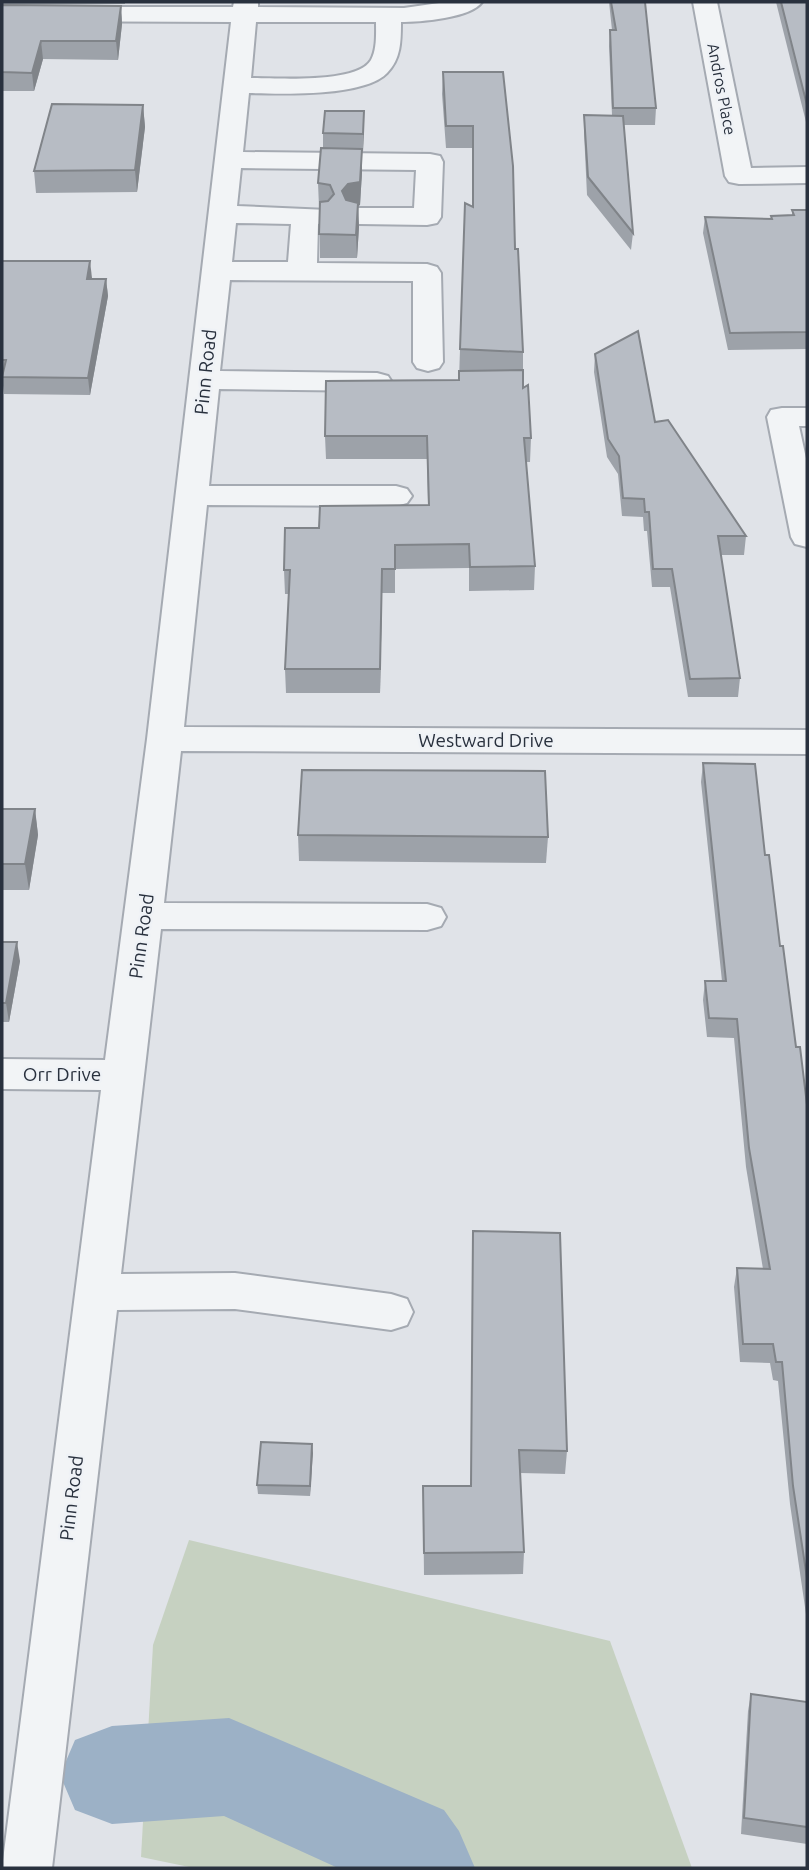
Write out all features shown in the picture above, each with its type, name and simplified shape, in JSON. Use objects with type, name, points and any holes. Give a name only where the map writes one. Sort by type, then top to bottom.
[{"type":"street","points":[[2,14],[245,8],[388,15],[432,13],[470,2]]},
{"type":"street","name":"Andros Place","points":[[705,2],[739,176],[807,176]]},
{"type":"street","name":"Pinn Road","points":[[26,1868],[165,739],[245,8]]},
{"type":"street","points":[[236,85],[294,86],[354,80],[375,72],[387,54],[388,15]]},
{"type":"street","points":[[228,160],[430,162],[426,216],[359,216]]},
{"type":"street","points":[[222,214],[312,216],[302,271]]},
{"type":"street","points":[[204,380],[437,372],[427,273],[216,271]]},
{"type":"street","points":[[795,417],[807,537]]},
{"type":"street","points":[[192,495],[396,496]]},
{"type":"street","name":"Westward Drive","points":[[165,739],[807,742]]},
{"type":"street","points":[[144,916],[427,917]]},
{"type":"street","name":"Orr Drive","points":[[2,1074],[122,1075]]},
{"type":"street","points":[[96,1292],[235,1291],[391,1312]]},
{"type":"green space","points":[[189,1540],[610,1641],[692,1868],[194,1868],[141,1857],[153,1645]]},
{"type":"building","points":[[611,2],[645,2],[656,108],[613,108],[610,30],[616,30]]},
{"type":"building","points":[[781,2],[807,2],[807,105]]},
{"type":"building","points":[[2,5],[121,6],[116,41],[41,41],[32,73],[2,72]]},
{"type":"building","points":[[443,72],[503,72],[513,166],[515,249],[518,249],[523,352],[460,349],[465,203],[473,207],[473,126],[446,126]]},
{"type":"building","points":[[52,104],[143,105],[135,170],[34,171]]},
{"type":"building","points":[[325,111],[364,111],[363,134],[323,133]]},
{"type":"building","points":[[584,115],[623,116],[633,233],[588,177]]},
{"type":"building","points":[[321,148],[362,149],[360,182],[348,184],[342,191],[346,200],[358,203],[356,235],[319,234],[320,202],[328,201],[334,194],[330,185],[318,183]]},
{"type":"building","points":[[792,210],[807,210],[807,332],[730,333],[705,217],[772,219],[771,216],[794,215]]},
{"type":"building","points":[[2,261],[90,261],[87,279],[106,279],[88,378],[2,377],[6,360],[2,360]]},
{"type":"building","points":[[638,331],[655,422],[668,420],[746,536],[718,536],[740,678],[690,679],[672,569],[653,569],[649,512],[645,512],[644,499],[623,498],[619,456],[608,439],[595,354]]},
{"type":"building","points":[[523,370],[523,388],[528,385],[531,438],[524,438],[535,566],[470,567],[469,544],[395,545],[395,569],[382,569],[380,669],[285,669],[290,570],[284,570],[285,528],[319,528],[320,506],[429,505],[427,436],[325,436],[326,381],[459,380],[459,371]]},
{"type":"building","points":[[703,763],[755,764],[765,855],[769,855],[796,1047],[800,1047],[807,1105],[807,1578],[793,1486],[782,1362],[776,1362],[773,1344],[743,1344],[737,1268],[770,1269],[749,1148],[737,1019],[709,1018],[705,981],[726,981]]},
{"type":"building","points":[[302,770],[545,771],[548,837],[298,835]]},
{"type":"building","points":[[2,809],[35,809],[25,864],[2,864]]},
{"type":"building","points":[[2,942],[17,942],[6,1003],[2,1003]]},
{"type":"building","points":[[473,1231],[560,1233],[567,1451],[519,1450],[524,1552],[424,1553],[423,1486],[471,1486]]},
{"type":"building","points":[[261,1442],[312,1444],[310,1486],[257,1485]]},
{"type":"building","points":[[751,1694],[807,1702],[807,1827],[744,1818]]},
{"type":"waterway","points":[[112,1775],[229,1767],[406,1846],[421,1868]]}]
